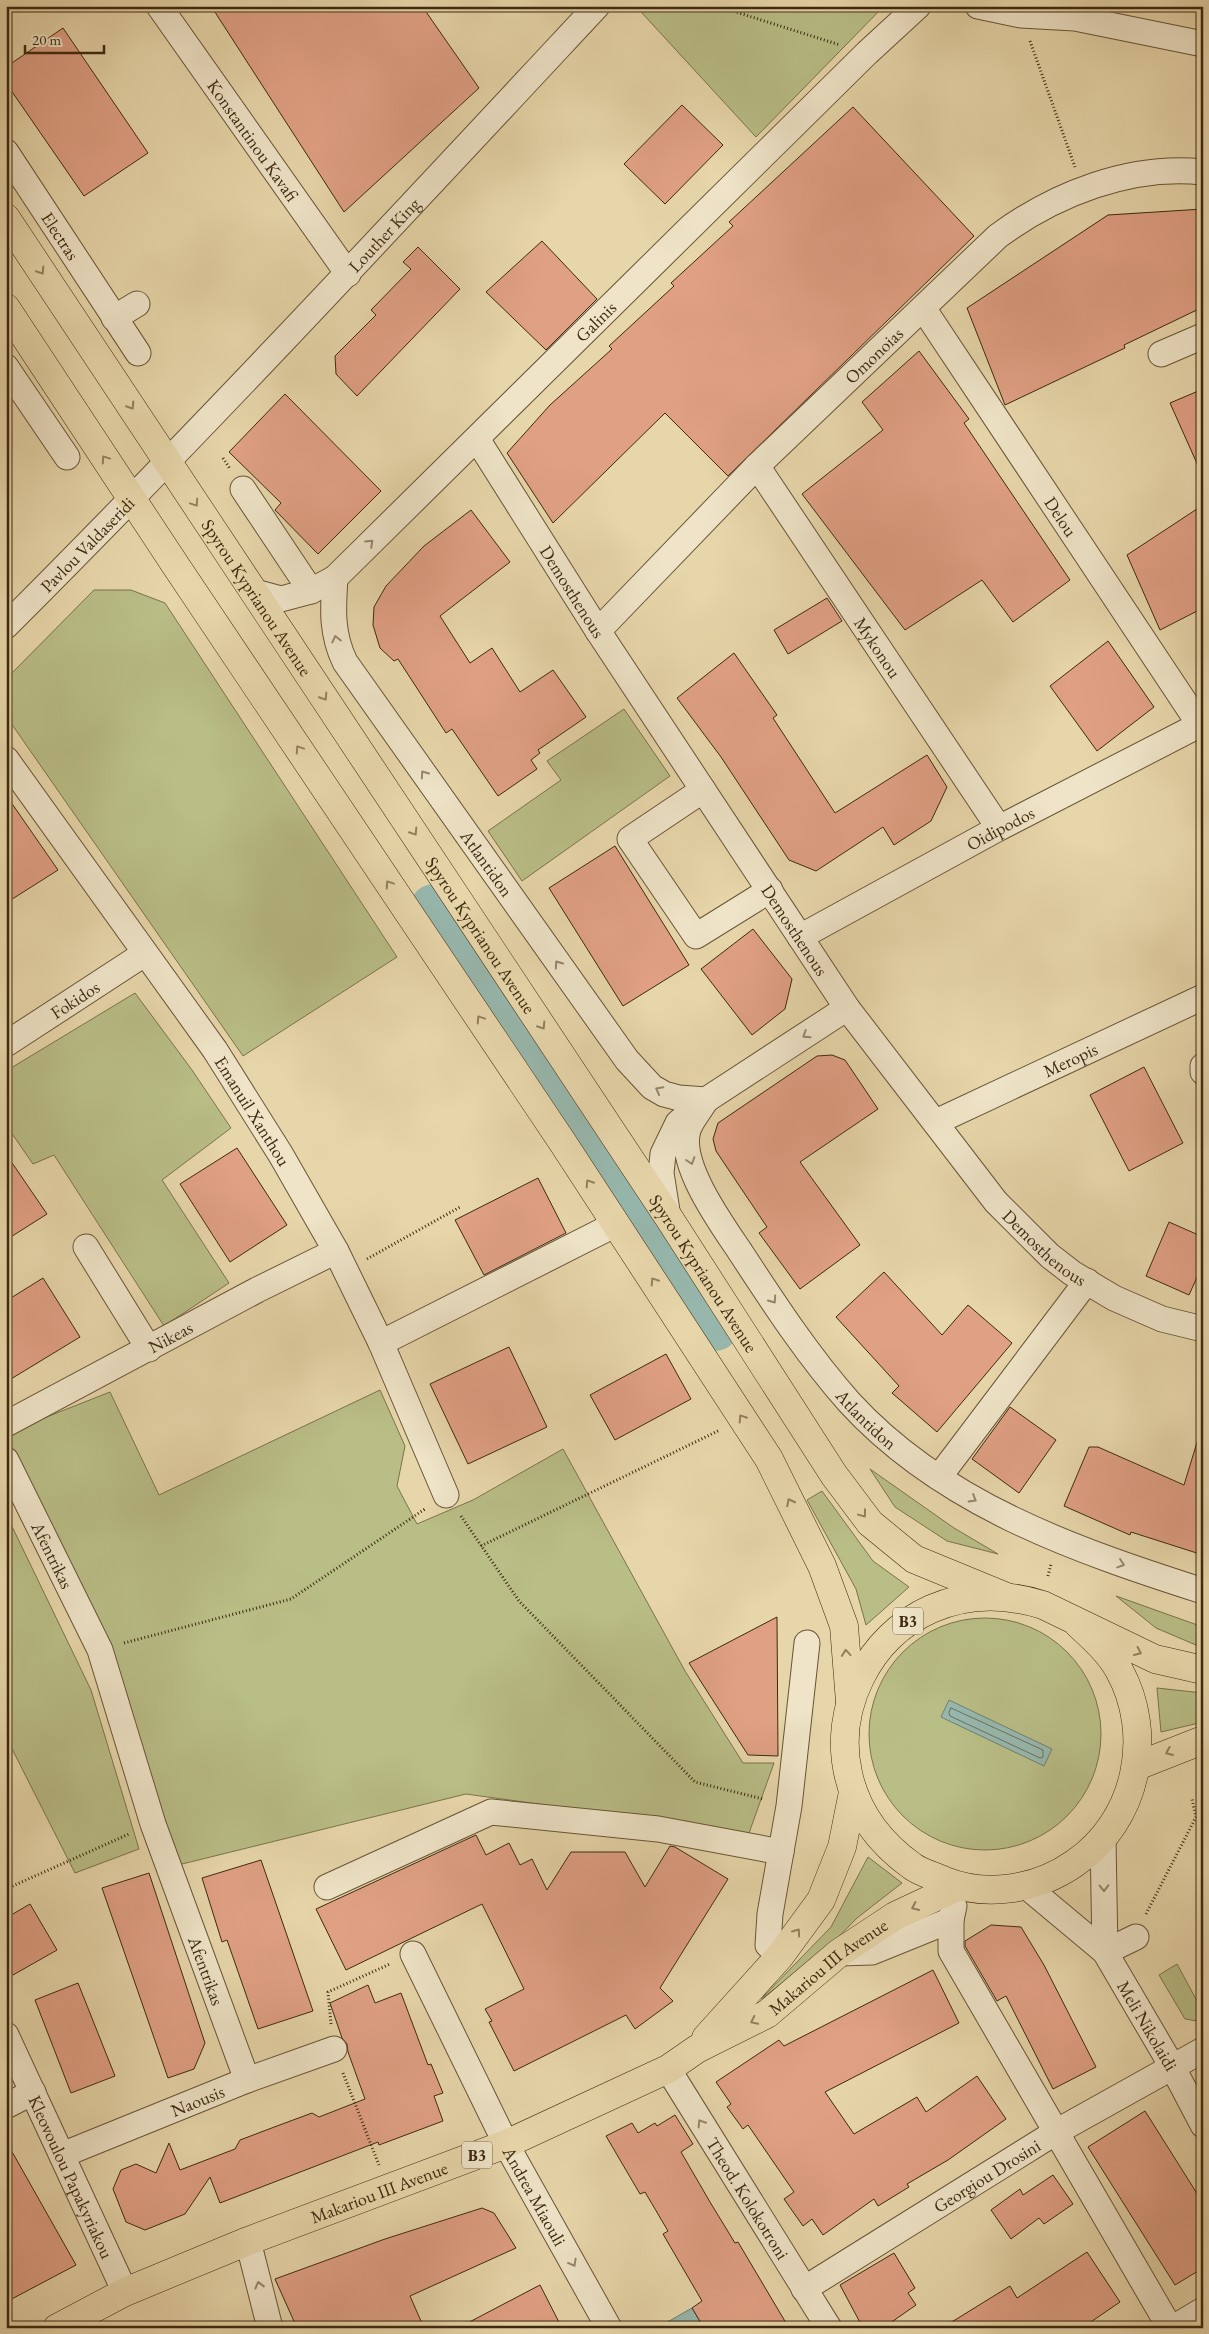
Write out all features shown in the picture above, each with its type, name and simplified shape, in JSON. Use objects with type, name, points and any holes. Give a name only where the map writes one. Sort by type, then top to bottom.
[{"type":"main road","name":"Spyrou Kyprianou Avenue","points":[[6,218],[668,1218],[834,1475],[870,1524],[914,1559],[1004,1596]]},
{"type":"main road","points":[[6,308],[616,1224],[769,1459],[822,1566],[844,1626],[850,1702]]},
{"type":"main road","name":"B3","points":[[1078,1624],[1107,1652],[1127,1687],[1137,1726],[1137,1766],[1124,1808],[1104,1839],[1085,1857],[1063,1871],[1026,1886],[985,1890],[959,1886],[914,1868],[877,1835],[853,1792],[845,1762],[844,1732],[850,1702],[871,1657],[888,1637],[908,1621],[930,1609],[954,1600],[1004,1596],[1043,1605],[1078,1624],[1154,1659],[1203,1670]]},
{"type":"main road","points":[[1137,1766],[1203,1740]]},
{"type":"main road","name":"Makariou III Avenue","points":[[697,2049],[780,1956],[821,1900],[842,1847],[853,1792]]},
{"type":"main road","name":"Makariou III Avenue","points":[[57,2328],[125,2292],[248,2242],[506,2144],[668,2069],[697,2049],[767,2014],[839,1953],[895,1916],[959,1886]]},
{"type":"street","name":"Konstantinou Kavafi","points":[[159,6],[348,274]]},
{"type":"street","name":"Louther King","points":[[168,463],[348,274],[597,6]]},
{"type":"street","name":"Galinis","points":[[255,592],[281,599],[311,591],[335,578],[867,53],[918,6]]},
{"type":"street","points":[[978,6],[1075,18],[1203,44]]},
{"type":"street","name":"Electras","points":[[6,152],[138,353]]},
{"type":"street","name":"Omonoias","points":[[598,632],[757,466],[998,236],[1062,198],[1082,190],[1150,172],[1172,170],[1203,172]]},
{"type":"street","points":[[114,318],[137,304]]},
{"type":"street","name":"Delou","points":[[924,308],[1201,724]]},
{"type":"street","points":[[1161,354],[1203,336]]},
{"type":"street","points":[[6,367],[68,458]]},
{"type":"street","name":"Demosthenous","points":[[477,439],[598,632],[847,1008],[996,1202],[1050,1256],[1087,1281],[1138,1311],[1162,1320],[1201,1325]]},
{"type":"street","name":"Pavlou Valdaseridi","points":[[6,626],[168,463]]},
{"type":"street","name":"Mykonou","points":[[757,466],[999,828]]},
{"type":"street","points":[[243,489],[311,591]]},
{"type":"street","name":"Atlantidon","points":[[335,578],[333,621],[338,648],[345,662],[584,1002],[627,1060],[652,1087],[664,1094],[679,1098],[706,1100]]},
{"type":"street","name":"Oidipodos","points":[[800,937],[999,828],[1201,724]]},
{"type":"street","name":"Emanuil Xanthou","points":[[6,759],[144,954],[215,1050],[281,1155],[336,1251],[381,1343],[446,1495]]},
{"type":"street","points":[[703,790],[630,838],[636,847],[696,936],[770,890]]},
{"type":"street","name":"Fokidos","points":[[6,1044],[144,954]]},
{"type":"street","name":"Meropis","points":[[936,1122],[1203,997]]},
{"type":"street","name":"Atlantidon","points":[[668,1218],[662,1173],[663,1154],[678,1123],[706,1100],[847,1008]]},
{"type":"street","points":[[1203,1066],[1203,1072]]},
{"type":"street","name":"Atlantidon","points":[[706,1100],[688,1129],[687,1143],[694,1170],[716,1215],[819,1366],[849,1402],[875,1428],[932,1472],[984,1505],[1024,1526],[1097,1555],[1203,1591]]},
{"type":"street","points":[[381,1343],[616,1224]]},
{"type":"street","points":[[86,1247],[149,1349]]},
{"type":"street","name":"Nikeas","points":[[6,1424],[336,1251]]},
{"type":"street","points":[[932,1472],[1087,1281]]},
{"type":"street","points":[[932,1472],[1020,1344]]},
{"type":"street","name":"Afentrikas","points":[[6,1460],[100,1650],[153,1824],[247,2080]]},
{"type":"street","points":[[780,1956],[768,1944],[770,1914],[789,1806],[807,1644]]},
{"type":"street","points":[[327,1887],[490,1812],[658,1829],[781,1852]]},
{"type":"street","name":"Meli Nikolaidi","points":[[1104,1839],[1105,1952]]},
{"type":"street","points":[[959,1886],[951,1920],[951,1951],[1172,2328],[1203,2310]]},
{"type":"street","name":"Meli Nikolaidi","points":[[1026,1886],[1105,1952],[1173,2068],[1203,2125]]},
{"type":"street","points":[[839,1953],[872,1952],[951,1920]]},
{"type":"street","points":[[1105,1952],[1136,1938]]},
{"type":"street","name":"Andrea Miaouli","points":[[413,1954],[506,2144],[609,2328]]},
{"type":"street","name":"Kleovoulou Papakyriakou","points":[[6,2035],[125,2292]]},
{"type":"street","name":"Naousis","points":[[62,2155],[247,2080],[334,2049]]},
{"type":"street","name":"Georgiou Drosini","points":[[804,2289],[1056,2132],[1203,2050]]},
{"type":"street","name":"Theod. Kolokotroni","points":[[668,2069],[829,2328]]},
{"type":"street","points":[[6,2106],[33,2092]]},
{"type":"street","points":[[248,2242],[270,2328]]},
{"type":"path","points":[[716,6],[867,53]]},
{"type":"path","points":[[1012,11],[1082,190]]},
{"type":"path","points":[[336,1251],[362,1261],[460,1207]]},
{"type":"path","points":[[481,1546],[743,1419]]},
{"type":"path","points":[[100,1650],[291,1599],[446,1495],[519,1601],[695,1782],[789,1806]]},
{"type":"path","points":[[1048,1576],[1052,1562]]},
{"type":"path","points":[[1136,1938],[1147,1911],[1196,1817],[1192,1799]]},
{"type":"path","points":[[6,1889],[153,1824]]},
{"type":"path","points":[[388,2189],[334,2049],[328,1992],[413,1954]]},
{"type":"green space","points":[[649,6],[884,6],[756,137],[642,13]]},
{"type":"green space","points":[[94,590],[131,590],[165,603],[397,957],[243,1056],[6,716],[7,678]]},
{"type":"green space","points":[[624,709],[670,776],[522,881],[488,831],[561,780],[547,761]]},
{"type":"green space","points":[[135,993],[192,1070],[231,1128],[162,1180],[229,1283],[164,1326],[54,1155],[33,1164],[6,1125],[6,1071]]},
{"type":"green space","points":[[380,1390],[405,1446],[397,1486],[417,1524],[473,1500],[563,1449],[685,1671],[743,1763],[774,1763],[749,1833],[466,1794],[178,1865],[111,1653],[6,1439],[6,1433],[110,1392],[159,1495]]},
{"type":"green space","points":[[870,1469],[954,1528],[998,1554],[947,1541],[895,1507]]},
{"type":"green space","points":[[822,1491],[873,1561],[909,1587],[866,1625],[856,1589],[807,1500]]},
{"type":"green space","points":[[6,1514],[91,1690],[139,1849],[75,1873],[6,1737]]},
{"type":"green space","points":[[1116,1596],[1203,1627],[1203,1648],[1156,1628]]},
{"type":"green space","points":[[974,1618],[996,1618],[1030,1626],[1040,1631],[1059,1644],[1075,1660],[1093,1689],[1099,1711],[1101,1734],[1099,1757],[1093,1779],[1082,1799],[1059,1824],[1030,1842],[996,1850],[974,1850],[940,1842],[930,1837],[911,1824],[895,1808],[877,1779],[869,1745],[869,1723],[877,1689],[882,1679],[895,1660],[911,1644],[940,1626]]},
{"type":"green space","points":[[1157,1688],[1203,1693],[1203,1722],[1161,1732]]},
{"type":"green space","points":[[868,1857],[902,1883],[857,1918],[821,1955],[761,1999],[831,1927]]},
{"type":"green space","points":[[1177,1964],[1203,2012],[1203,2022],[1185,2019],[1159,1975]]},
{"type":"water","points":[[949,1700],[1052,1749],[1044,1766],[941,1717]]},
{"type":"water","points":[[692,2308],[704,2328],[657,2328]]},
{"type":"building","points":[[211,6],[422,6],[479,88],[344,212]]},
{"type":"building","points":[[63,28],[148,153],[84,196],[6,83],[6,67]]},
{"type":"building","points":[[682,105],[723,145],[665,204],[624,164]]},
{"type":"building","points":[[853,107],[974,236],[728,476],[665,413],[553,523],[507,453],[550,405],[612,349],[609,346],[674,286],[671,283],[733,226],[729,222]]},
{"type":"building","points":[[1203,209],[1203,307],[1124,345],[1125,348],[1005,405],[967,308],[1108,215]]},
{"type":"building","points":[[542,241],[597,299],[546,350],[486,292]]},
{"type":"building","points":[[418,247],[460,289],[357,396],[336,374],[335,356],[376,315],[371,310],[411,269],[403,262]]},
{"type":"building","points":[[919,351],[969,419],[964,423],[1070,580],[1013,622],[982,580],[905,630],[802,494],[883,430],[862,402]]},
{"type":"building","points":[[1203,389],[1203,477],[1170,403]]},
{"type":"building","points":[[285,394],[381,491],[318,554],[275,510],[281,503],[229,452]]},
{"type":"building","points":[[1203,505],[1203,608],[1160,630],[1127,555]]},
{"type":"building","points":[[471,510],[510,562],[440,616],[470,663],[492,648],[520,692],[553,670],[586,717],[538,750],[540,753],[531,760],[537,769],[498,796],[452,729],[446,733],[398,659],[394,661],[380,648],[373,625],[374,607],[386,586],[424,546]]},
{"type":"building","points":[[827,598],[842,621],[788,654],[774,630]]},
{"type":"building","points":[[1108,641],[1154,707],[1097,751],[1050,686]]},
{"type":"building","points":[[734,653],[777,715],[773,718],[835,813],[927,755],[947,787],[931,821],[894,845],[883,827],[816,871],[789,860],[721,757],[677,698]]},
{"type":"building","points":[[6,795],[58,870],[6,903]]},
{"type":"building","points":[[615,846],[689,965],[623,1006],[549,888]]},
{"type":"building","points":[[753,929],[792,979],[785,1009],[752,1035],[701,969]]},
{"type":"building","points":[[832,1055],[845,1060],[878,1109],[800,1162],[860,1245],[800,1289],[759,1233],[767,1227],[716,1151],[713,1139],[718,1123],[817,1056]]},
{"type":"building","points":[[1144,1067],[1183,1143],[1129,1171],[1090,1095]]},
{"type":"building","points":[[237,1148],[287,1225],[230,1262],[180,1184]]},
{"type":"building","points":[[6,1154],[47,1214],[6,1240]]},
{"type":"building","points":[[538,1178],[566,1233],[484,1275],[455,1220]]},
{"type":"building","points":[[1169,1222],[1203,1237],[1203,1264],[1189,1295],[1146,1276]]},
{"type":"building","points":[[884,1272],[942,1335],[968,1305],[1012,1343],[937,1432],[892,1393],[899,1386],[836,1317]]},
{"type":"building","points":[[43,1278],[80,1337],[6,1382],[6,1301]]},
{"type":"building","points":[[509,1347],[547,1427],[468,1464],[430,1384]]},
{"type":"building","points":[[666,1354],[691,1399],[615,1440],[590,1395]]},
{"type":"building","points":[[1010,1407],[1056,1440],[1019,1493],[972,1459]]},
{"type":"building","points":[[1198,1439],[1203,1439],[1203,1555],[1131,1532],[1130,1535],[1064,1506],[1089,1447],[1098,1447],[1184,1485]]},
{"type":"building","points":[[777,1617],[778,1756],[748,1755],[689,1663]]},
{"type":"building","points":[[476,1835],[486,1855],[509,1843],[520,1865],[532,1859],[547,1890],[571,1852],[625,1852],[645,1887],[670,1846],[675,1847],[728,1879],[660,1988],[673,2001],[635,2029],[626,2015],[514,2071],[489,2022],[492,2021],[485,2009],[524,1989],[482,1904],[346,1970],[316,1909]]},
{"type":"building","points":[[261,1860],[313,2011],[258,2029],[227,1940],[222,1942],[202,1878]]},
{"type":"building","points":[[149,1873],[205,2043],[194,2069],[168,2078],[102,1888]]},
{"type":"building","points":[[30,1904],[57,1950],[13,1975],[6,1963],[6,1918]]},
{"type":"building","points":[[991,1925],[1021,1927],[1044,1965],[1096,2067],[1053,2089],[1006,1996],[997,2001],[965,1946],[965,1941]]},
{"type":"building","points":[[933,1970],[959,2023],[825,2092],[854,2134],[917,2097],[926,2112],[977,2076],[1006,2119],[948,2160],[907,2184],[909,2187],[878,2206],[874,2199],[823,2235],[812,2219],[803,2226],[784,2199],[794,2192],[748,2125],[743,2129],[727,2107],[731,2104],[716,2082],[779,2040],[784,2046]]},
{"type":"building","points":[[78,1983],[115,2076],[71,2093],[35,2000]]},
{"type":"building","points":[[368,1985],[375,2003],[401,1993],[428,2065],[431,2064],[443,2093],[434,2096],[443,2121],[379,2145],[378,2142],[220,2203],[210,2177],[185,2214],[145,2230],[126,2222],[113,2189],[121,2170],[136,2164],[156,2173],[169,2143],[180,2170],[235,2149],[240,2140],[312,2113],[319,2117],[365,2099],[348,2052],[347,2044],[342,2038],[330,2003]]},
{"type":"building","points":[[1145,2111],[1203,2203],[1203,2268],[1175,2285],[1088,2147]]},
{"type":"building","points":[[675,2115],[693,2144],[681,2152],[735,2243],[738,2242],[789,2328],[704,2328],[692,2308],[702,2301],[663,2234],[668,2231],[645,2192],[640,2194],[606,2136],[632,2123],[638,2133],[655,2123],[657,2126]]},
{"type":"building","points":[[6,2141],[76,2265],[6,2302]]},
{"type":"building","points":[[1053,2175],[1073,2204],[1044,2224],[1039,2218],[1011,2239],[991,2210],[1020,2189],[1023,2195]]},
{"type":"building","points":[[482,2208],[494,2213],[516,2248],[410,2296],[424,2328],[297,2328],[275,2279],[385,2239]]},
{"type":"building","points":[[1087,2252],[1120,2302],[1082,2328],[942,2328],[1010,2286],[1017,2298]]},
{"type":"building","points":[[894,2253],[915,2288],[908,2293],[916,2305],[883,2328],[863,2328],[840,2285]]},
{"type":"building","points":[[540,2285],[562,2328],[458,2328]]},
{"type":"waterway","points":[[434,908],[715,1327]]}]
